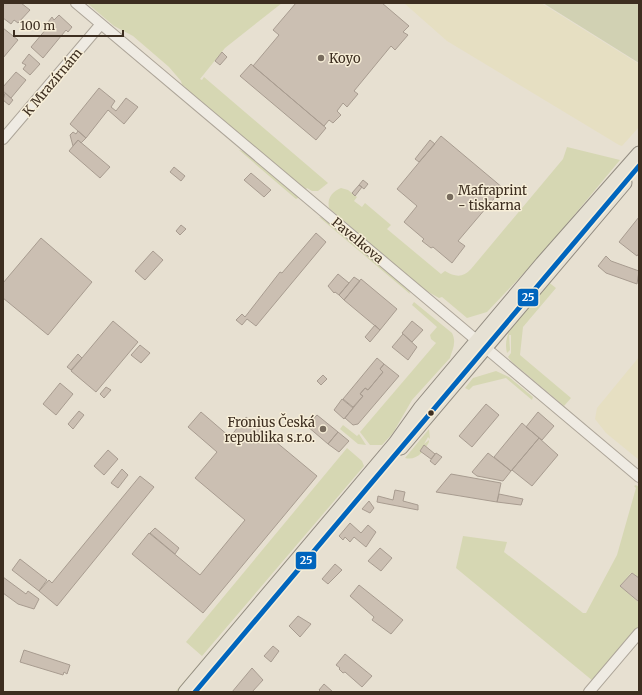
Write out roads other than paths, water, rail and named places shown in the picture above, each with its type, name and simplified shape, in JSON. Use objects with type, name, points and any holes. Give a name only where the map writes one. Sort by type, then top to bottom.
[{"type":"main road","points":[[195,692],[482,344],[582,216],[616,181],[639,153]]},
{"type":"main road","points":[[185,692],[395,443],[420,408],[482,344],[639,166]]},
{"type":"street","name":"Pavelkova","points":[[76,3],[639,477]]},
{"type":"street","name":"K Mrazírnám","points":[[3,139],[101,24]]},
{"type":"street","points":[[589,692],[639,633]]},
{"type":"place","name":"Koyo","points":[[321,58]]},
{"type":"place","name":"Mafraprint - tiskarna","points":[[450,197]]},
{"type":"place","name":"Fronius Česká republika s.r.o.","points":[[323,429]]}]
